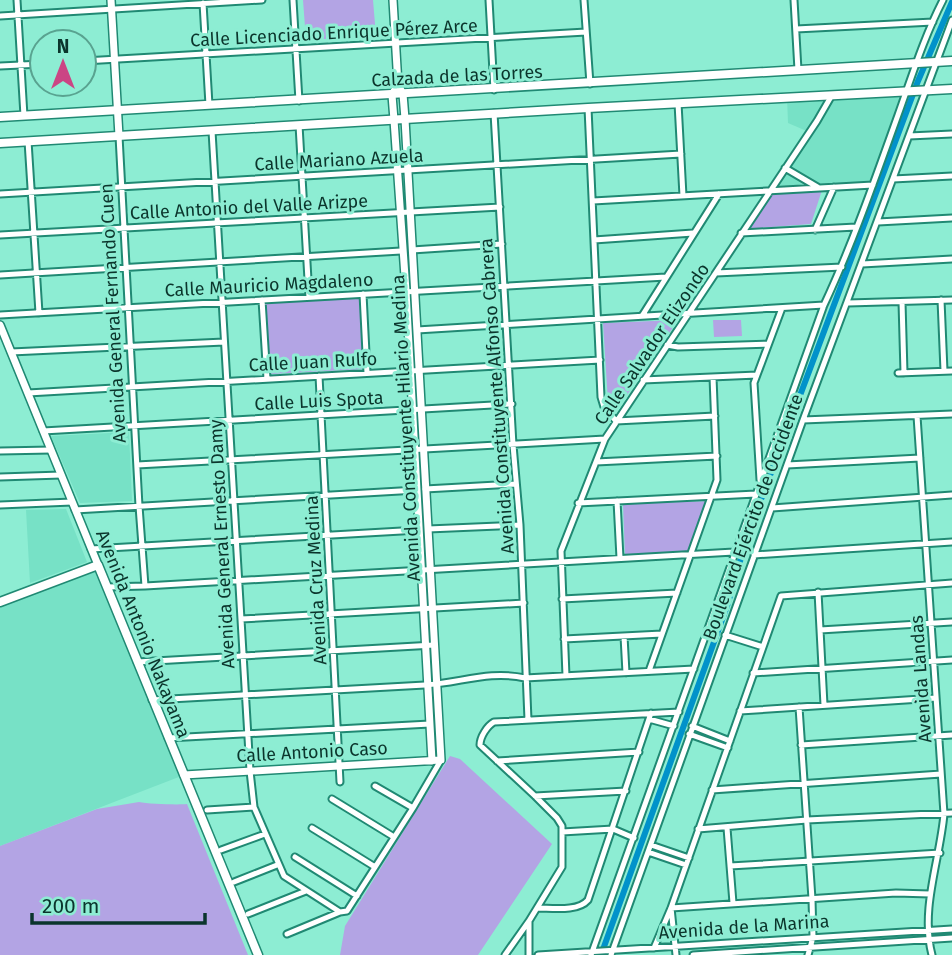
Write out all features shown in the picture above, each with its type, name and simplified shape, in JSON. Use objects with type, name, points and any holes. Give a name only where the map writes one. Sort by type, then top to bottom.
[{"type":"main road","name":"Calzada de las Torres","points":[[0,117],[952,61]]},
{"type":"main road","points":[[0,143],[952,89]]},
{"type":"main road","points":[[0,602],[98,565]]},
{"type":"main road","name":"Avenida Antonio Nakayama","points":[[98,565],[258,955]]},
{"type":"street","points":[[17,0],[24,116]]},
{"type":"street","name":"Avenida General Fernando Cuen","points":[[111,0],[145,586]]},
{"type":"street","points":[[0,16],[262,0]]},
{"type":"street","points":[[293,0],[299,101]]},
{"type":"street","name":"Avenida Constituyente Hilario Medina","points":[[343,912],[357,895],[413,808],[436,770],[437,760],[410,291],[412,250],[408,170],[403,94],[398,85],[393,0]]},
{"type":"street","points":[[489,0],[494,90]]},
{"type":"street","points":[[584,0],[590,84]]},
{"type":"street","points":[[794,0],[798,70]]},
{"type":"street","points":[[926,63],[933,22],[943,0]]},
{"type":"street","points":[[203,2],[209,106]]},
{"type":"street","points":[[926,63],[952,20]]},
{"type":"street","points":[[796,29],[933,22]]},
{"type":"street","name":"Calle Licenciado Enrique Pérez Arce","points":[[98,61],[586,32]]},
{"type":"street","name":"Boulevard Ejército de Occidente","points":[[611,952],[803,420],[909,136],[924,91],[926,63]]},
{"type":"street","name":"Boulevard Ejército de Occidente","points":[[594,952],[824,305],[842,267],[909,92],[926,63]]},
{"type":"street","points":[[0,66],[28,65]]},
{"type":"street","points":[[392,95],[398,85]]},
{"type":"street","name":"Avenida Constituyente Hilario Medina","points":[[392,95],[401,251],[416,330],[415,370]]},
{"type":"street","name":"Calle Salvador Elizondo","points":[[566,676],[561,561],[563,542],[605,439],[832,95]]},
{"type":"street","points":[[678,103],[683,196]]},
{"type":"street","points":[[588,108],[604,407],[616,421],[715,416]]},
{"type":"street","name":"Avenida Constituyente Alfonso Cabrera","points":[[494,113],[515,484],[520,525],[528,720]]},
{"type":"street","points":[[299,125],[309,297]]},
{"type":"street","name":"Avenida General Ernesto Damy","points":[[212,131],[254,807],[284,877],[343,912]]},
{"type":"street","points":[[909,136],[952,134]]},
{"type":"street","points":[[27,142],[40,313]]},
{"type":"street","name":"Calle Mariano Azuela","points":[[0,194],[681,155]]},
{"type":"street","points":[[785,167],[819,188]]},
{"type":"street","points":[[893,179],[952,176]]},
{"type":"street","points":[[593,201],[873,185]]},
{"type":"street","points":[[815,230],[834,187]]},
{"type":"street","points":[[642,316],[719,194]]},
{"type":"street","name":"Calle Antonio del Valle Arizpe","points":[[0,235],[500,207]]},
{"type":"street","points":[[878,222],[952,218]]},
{"type":"street","points":[[741,233],[856,228]]},
{"type":"street","points":[[594,240],[693,233]]},
{"type":"street","points":[[412,250],[502,244]]},
{"type":"street","points":[[0,275],[401,251]]},
{"type":"street","points":[[862,264],[952,259]]},
{"type":"street","points":[[716,273],[842,267]]},
{"type":"street","name":"Calle Mauricio Magdaleno","points":[[0,316],[666,277]]},
{"type":"street","points":[[363,294],[367,373]]},
{"type":"street","points":[[262,300],[267,379]]},
{"type":"street","points":[[941,300],[944,371]]},
{"type":"street","points":[[848,303],[952,300]]},
{"type":"street","points":[[902,302],[901,373],[952,371]]},
{"type":"street","points":[[416,330],[824,305]]},
{"type":"street","points":[[761,483],[754,390],[782,308]]},
{"type":"street","name":"Avenida Antonio Nakayama","points":[[0,327],[98,565]]},
{"type":"street","points":[[11,352],[224,342]]},
{"type":"street","points":[[667,345],[678,347],[768,344]]},
{"type":"street","name":"Calle Juan Rulfo","points":[[27,393],[600,360]]},
{"type":"street","points":[[643,380],[757,375]]},
{"type":"street","name":"Avenida Cruz Medina","points":[[319,376],[340,782]]},
{"type":"street","points":[[649,671],[717,480],[713,377]]},
{"type":"street","name":"Calle Luis Spota","points":[[43,431],[512,404]]},
{"type":"street","points":[[803,420],[952,414]]},
{"type":"street","name":"Avenida Landas","points":[[917,416],[944,814],[940,853],[930,894],[928,930],[932,955]]},
{"type":"street","points":[[137,465],[605,439]]},
{"type":"street","points":[[0,451],[51,450]]},
{"type":"street","points":[[596,462],[717,456]]},
{"type":"street","points":[[787,465],[920,458]]},
{"type":"street","points":[[0,477],[61,475]]},
{"type":"street","points":[[0,505],[139,506],[515,484]]},
{"type":"street","points":[[578,503],[756,494]]},
{"type":"street","points":[[772,508],[952,495]]},
{"type":"street","points":[[617,501],[620,558]]},
{"type":"street","points":[[91,549],[520,525]]},
{"type":"street","points":[[754,555],[952,542]]},
{"type":"street","points":[[107,587],[734,552]]},
{"type":"street","points":[[654,948],[689,858],[779,599],[788,594],[952,583]]},
{"type":"street","points":[[818,592],[824,705]]},
{"type":"street","points":[[562,599],[677,593]]},
{"type":"street","points":[[241,619],[524,603]]},
{"type":"street","points":[[820,630],[952,622]]},
{"type":"street","points":[[564,639],[662,634]]},
{"type":"street","points":[[725,635],[763,647]]},
{"type":"street","points":[[624,636],[626,673]]},
{"type":"street","points":[[137,662],[430,646]]},
{"type":"street","points":[[753,673],[952,660]]},
{"type":"street","points":[[152,700],[432,684],[483,675],[525,678],[694,669]]},
{"type":"street","name":"Avenida Constituyente Hilario Medina","points":[[432,684],[430,724],[437,760]]},
{"type":"street","points":[[740,711],[936,698]]},
{"type":"street","points":[[799,707],[812,899],[813,937],[808,955]]},
{"type":"street","points":[[505,955],[562,867],[562,832],[557,818],[481,745],[488,726],[494,722],[650,716],[679,712]]},
{"type":"street","points":[[650,716],[674,726]]},
{"type":"street","points":[[537,908],[584,905],[588,900],[650,716]]},
{"type":"street","points":[[168,738],[430,724]]},
{"type":"street","points":[[692,726],[730,741]]},
{"type":"street","points":[[689,734],[728,748]]},
{"type":"street","points":[[801,746],[952,735]]},
{"type":"street","points":[[497,761],[639,752]]},
{"type":"street","name":"Calle Antonio Caso","points":[[184,775],[437,760]]},
{"type":"street","points":[[712,790],[941,774]]},
{"type":"street","points":[[375,786],[413,808]]},
{"type":"street","points":[[536,796],[626,791]]},
{"type":"street","points":[[332,799],[394,837]]},
{"type":"street","points":[[207,810],[254,807]]},
{"type":"street","points":[[698,830],[807,820],[952,813]]},
{"type":"street","points":[[312,828],[375,867]]},
{"type":"street","points":[[727,828],[733,903]]},
{"type":"street","points":[[562,832],[613,829],[634,838]]},
{"type":"street","points":[[221,850],[265,834]]},
{"type":"street","points":[[650,848],[689,858]]},
{"type":"street","points":[[650,848],[686,865]]},
{"type":"street","points":[[730,866],[940,853]]},
{"type":"street","points":[[295,857],[357,895]]},
{"type":"street","points":[[234,882],[277,865]]},
{"type":"street","points":[[248,914],[306,891]]},
{"type":"street","points":[[671,908],[896,892],[930,894]]},
{"type":"street","points":[[671,908],[676,955]]},
{"type":"street","points":[[287,934],[343,912]]},
{"type":"street","points":[[529,921],[529,955]]},
{"type":"street","name":"Avenida de la Marina","points":[[538,955],[952,929]]},
{"type":"street","name":"Avenida de la Marina","points":[[693,955],[952,938]]},
{"type":"shaded area","points":[[303,0],[373,0],[376,36],[306,40]]},
{"type":"shaded area","points":[[906,92],[873,185],[770,191],[809,132],[788,123],[787,97]]},
{"type":"shaded area","points":[[822,190],[811,224],[747,229],[770,194]]},
{"type":"shaded area","points":[[359,296],[364,369],[269,374],[265,302]]},
{"type":"shaded area","points":[[678,320],[614,414],[608,402],[603,323]]},
{"type":"shaded area","points":[[713,320],[741,320],[742,336],[714,337]]},
{"type":"shaded area","points":[[129,432],[132,501],[80,503],[51,436]]},
{"type":"shaded area","points":[[710,501],[690,551],[625,556],[623,504]]},
{"type":"shaded area","points":[[66,509],[87,562],[30,583],[26,510]]},
{"type":"shaded area","points":[[98,565],[184,775],[0,846],[0,601]]},
{"type":"shaded area","points":[[450,756],[460,759],[552,844],[478,955],[340,955],[345,926]]},
{"type":"shaded area","points":[[139,802],[187,804],[248,955],[0,955],[0,846],[97,809]]},
{"type":"waterway","points":[[601,955],[727,606],[748,534],[918,81],[952,2]]}]
